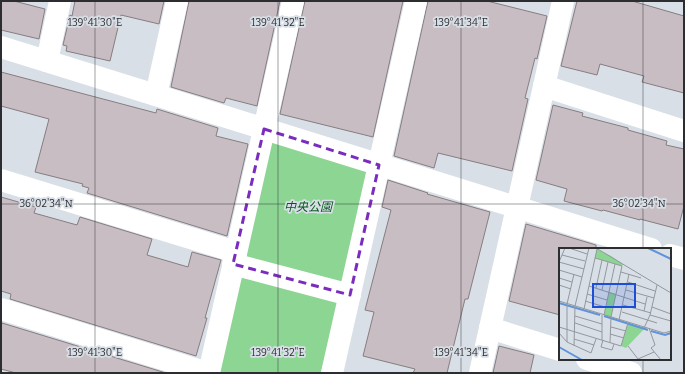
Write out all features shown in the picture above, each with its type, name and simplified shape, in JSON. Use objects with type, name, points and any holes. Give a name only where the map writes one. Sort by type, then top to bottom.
[{"type":"street","points":[[47,61],[60,1]]},
{"type":"street","points":[[156,95],[177,1]]},
{"type":"street","points":[[1,309],[208,373],[293,1]]},
{"type":"street","points":[[332,373],[416,1]]},
{"type":"street","points":[[480,373],[562,1]]},
{"type":"street","points":[[1,47],[648,248]]},
{"type":"street","points":[[544,86],[684,131]]},
{"type":"street","points":[[1,180],[350,295]]},
{"type":"street","points":[[671,255],[684,260]]},
{"type":"street","points":[[490,328],[559,350]]},
{"type":"street","points":[[590,360],[631,373]]},
{"type":"highlighted area","points":[[264,129],[379,165],[350,295],[233,264]]},
{"type":"green space","name":"中央公園","points":[[264,129],[379,165],[332,373],[209,373]]},
{"type":"building","points":[[1,1],[14,1],[45,9],[39,39],[1,30]]},
{"type":"building","points":[[75,1],[164,1],[159,24],[121,15],[110,61],[66,51],[67,46],[63,45]]},
{"type":"building","points":[[189,1],[280,1],[257,106],[226,98],[224,103],[171,87]]},
{"type":"building","points":[[305,1],[403,1],[373,137],[280,114]]},
{"type":"building","points":[[428,1],[487,1],[547,16],[537,59],[535,58],[525,98],[528,99],[512,171],[438,153],[434,168],[394,156]]},
{"type":"building","points":[[577,1],[632,1],[684,16],[684,93],[642,82],[644,76],[600,64],[597,75],[561,66]]},
{"type":"building","points":[[1,72],[156,113],[157,109],[218,128],[216,136],[248,144],[227,236],[87,193],[89,188],[82,186],[83,184],[35,172],[49,119],[1,106]]},
{"type":"building","points":[[553,105],[583,113],[582,116],[628,128],[628,130],[667,141],[666,145],[684,149],[684,206],[678,229],[564,201],[567,189],[536,180]]},
{"type":"building","points":[[388,180],[428,193],[427,194],[490,212],[468,299],[465,299],[447,373],[413,373],[415,369],[363,356],[374,312],[365,310],[391,210],[382,207]]},
{"type":"building","points":[[1,197],[36,207],[34,213],[77,225],[80,217],[152,239],[147,255],[188,267],[192,252],[221,260],[196,356],[10,299],[11,294],[1,291]]},
{"type":"building","points":[[526,224],[596,245],[596,248],[559,248],[559,315],[509,301]]},
{"type":"building","points":[[2,323],[166,373],[16,373],[1,369]]},
{"type":"building","points":[[499,346],[534,355],[530,373],[493,373]]}]
